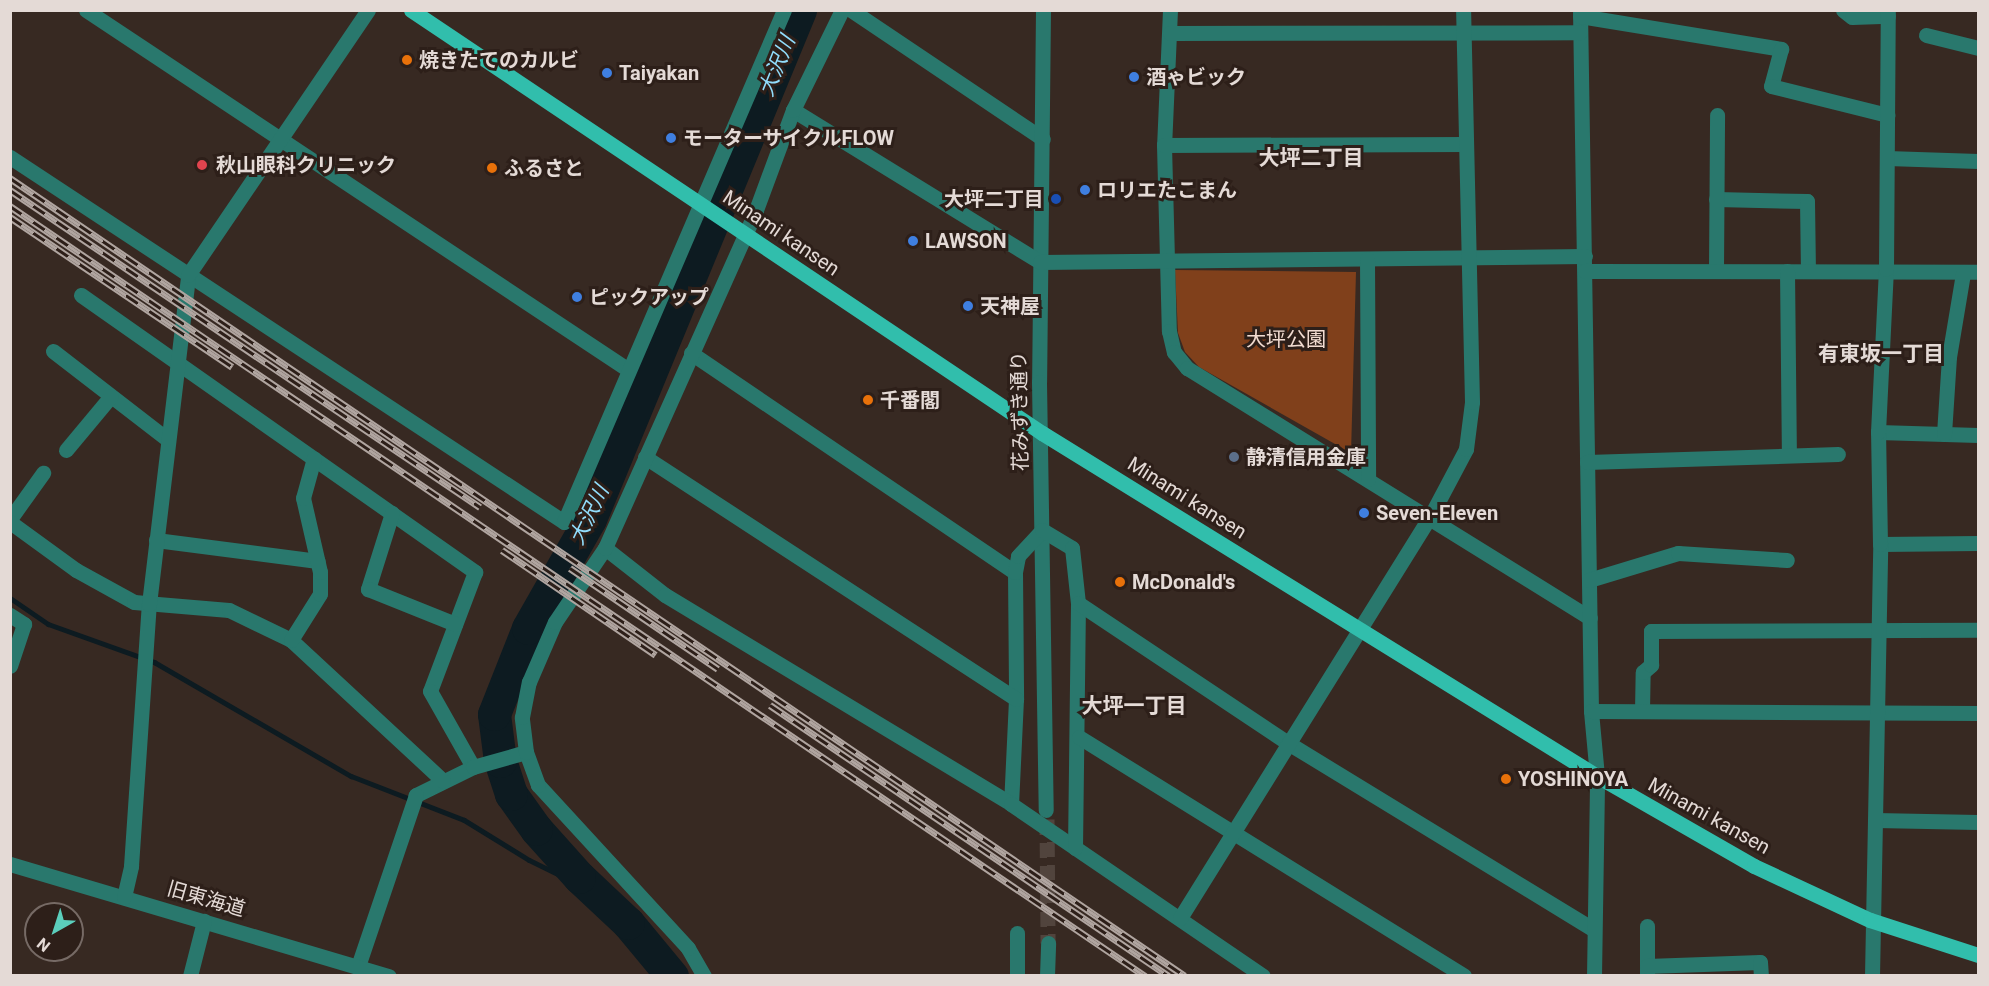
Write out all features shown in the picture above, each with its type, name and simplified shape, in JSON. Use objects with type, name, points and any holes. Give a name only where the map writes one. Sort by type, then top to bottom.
[{"type":"main road","name":"Minami kansen","points":[[411,10],[1042,433],[1597,776],[1754,866],[1870,920],[1978,956]]},
{"type":"street","points":[[86,10],[627,369]]},
{"type":"street","points":[[124,897],[131,866],[149,604],[188,275],[368,10]]},
{"type":"street","points":[[10,157],[564,522],[627,369],[703,205],[784,10]]},
{"type":"street","points":[[704,975],[688,948],[538,785],[526,752],[522,717],[529,682],[555,622],[605,548],[794,110],[842,10]]},
{"type":"street","points":[[851,10],[1044,139]]},
{"type":"street","name":"花みずき通り","points":[[1043,10],[1044,139],[1040,262],[1046,810]]},
{"type":"street","points":[[1170,10],[1164,145],[1169,331],[1174,352],[1187,368],[1590,618]]},
{"type":"street","points":[[1180,918],[1454,477],[1470,428],[1469,258],[1463,10]]},
{"type":"street","points":[[1844,10],[1852,17],[1888,13],[1886,269],[1878,432],[1880,544],[1875,714],[1875,820],[1870,920],[1872,975]]},
{"type":"street","points":[[1170,33],[1464,32],[1580,19],[1781,50],[1771,86],[1887,115]]},
{"type":"street","points":[[1580,19],[1591,711],[1597,776],[1594,975]]},
{"type":"street","points":[[1926,34],[1978,48]]},
{"type":"street","points":[[794,110],[1040,262],[1585,256]]},
{"type":"street","points":[[1716,269],[1717,115]]},
{"type":"street","points":[[1164,145],[1466,144]]},
{"type":"street","points":[[1887,158],[1978,161]]},
{"type":"street","points":[[1716,199],[1807,201],[1808,270]]},
{"type":"street","points":[[1367,259],[1368,479]]},
{"type":"street","points":[[1585,272],[1716,269],[1787,271],[1886,269],[1971,272],[1949,357],[1944,434]]},
{"type":"street","points":[[1787,271],[1789,453]]},
{"type":"street","points":[[81,296],[475,572],[429,691],[473,767]]},
{"type":"street","points":[[53,351],[168,440]]},
{"type":"street","points":[[691,353],[1015,572]]},
{"type":"street","points":[[66,450],[111,396]]},
{"type":"street","points":[[1878,432],[1978,435]]},
{"type":"street","points":[[1587,462],[1789,453],[1838,454]]},
{"type":"street","points":[[645,457],[1016,699]]},
{"type":"street","points":[[291,640],[320,594],[318,561],[303,498],[314,458]]},
{"type":"street","points":[[43,473],[10,520],[76,570],[134,602],[229,610],[291,640],[443,781]]},
{"type":"street","points":[[392,513],[368,589],[455,624]]},
{"type":"street","points":[[1011,804],[1016,699],[1015,572],[1018,556],[1042,530],[1072,548],[1078,603],[1079,737],[1075,848]]},
{"type":"street","points":[[156,540],[318,561]]},
{"type":"street","points":[[1880,544],[1978,543]]},
{"type":"street","points":[[605,548],[665,595],[1011,804],[1263,975]]},
{"type":"street","points":[[1589,580],[1678,553],[1787,560]]},
{"type":"street","points":[[1078,603],[1288,743],[1593,929]]},
{"type":"street","points":[[10,615],[24,624],[10,666]]},
{"type":"street","points":[[1642,711],[1643,672],[1651,665],[1651,631],[1978,630]]},
{"type":"street","points":[[1591,711],[1978,713]]},
{"type":"street","points":[[1079,737],[1464,975]]},
{"type":"street","points":[[358,966],[416,795],[473,767],[526,752]]},
{"type":"street","points":[[1875,820],[1978,822]]},
{"type":"street","name":"旧東海道","points":[[10,864],[389,975]]},
{"type":"street","points":[[190,975],[204,921]]},
{"type":"street","points":[[1647,926],[1647,971],[1760,962],[1761,975]]},
{"type":"street","points":[[1017,933],[1017,975]]},
{"type":"street","points":[[1047,975],[1048,944]]},
{"type":"green space","name":"大坪公園","points":[[1175,270],[1356,272],[1351,453],[1199,367],[1185,352],[1178,333]]},
{"type":"waterway","name":"大沢川","points":[[672,976],[628,923],[579,877],[536,829],[511,794],[500,761],[494,714],[528,628],[590,519],[800,10]]},
{"type":"waterway","points":[[10,598],[48,624],[154,662],[351,776],[464,820],[529,860],[596,893]]},
{"type":"tunnel","points":[[1047,819],[1048,943]]},
{"type":"railway","points":[[10,178],[1185,976]]},
{"type":"railway","points":[[10,190],[480,507]]},
{"type":"railway","points":[[10,206],[1145,976]]},
{"type":"railway","points":[[10,217],[232,367]]},
{"type":"railway","points":[[502,550],[656,655]]},
{"type":"railway","points":[[570,568],[718,669]]},
{"type":"railway","points":[[770,705],[1169,976]]},
{"type":"place","name":"焼きたてのカルビ","points":[[407,60]]},
{"type":"place","name":"Taiyakan","points":[[607,73]]},
{"type":"place","name":"酒ゃビック","points":[[1134,77]]},
{"type":"place","name":"モーターサイクルFLOW","points":[[671,138]]},
{"type":"place","name":"秋山眼科クリニック","points":[[202,165]]},
{"type":"place","name":"ふるさと","points":[[492,168]]},
{"type":"place","name":"ロリエたこまん","points":[[1085,190]]},
{"type":"place","name":"大坪二丁目","points":[[1056,199]]},
{"type":"place","name":"LAWSON","points":[[913,241]]},
{"type":"place","name":"ピックアップ","points":[[577,297]]},
{"type":"place","name":"天神屋","points":[[968,306]]},
{"type":"place","name":"千番閣","points":[[868,400]]},
{"type":"place","name":"静清信用金庫","points":[[1234,457]]},
{"type":"place","name":"Seven-Eleven","points":[[1364,513]]},
{"type":"place","name":"McDonald's","points":[[1120,582]]},
{"type":"place","name":"YOSHINOYA","points":[[1506,779]]},
{"type":"district","name":"大坪二丁目","points":[[1311,158]]},
{"type":"district","name":"有東坂一丁目","points":[[1881,354]]},
{"type":"district","name":"大坪一丁目","points":[[1134,706]]}]
